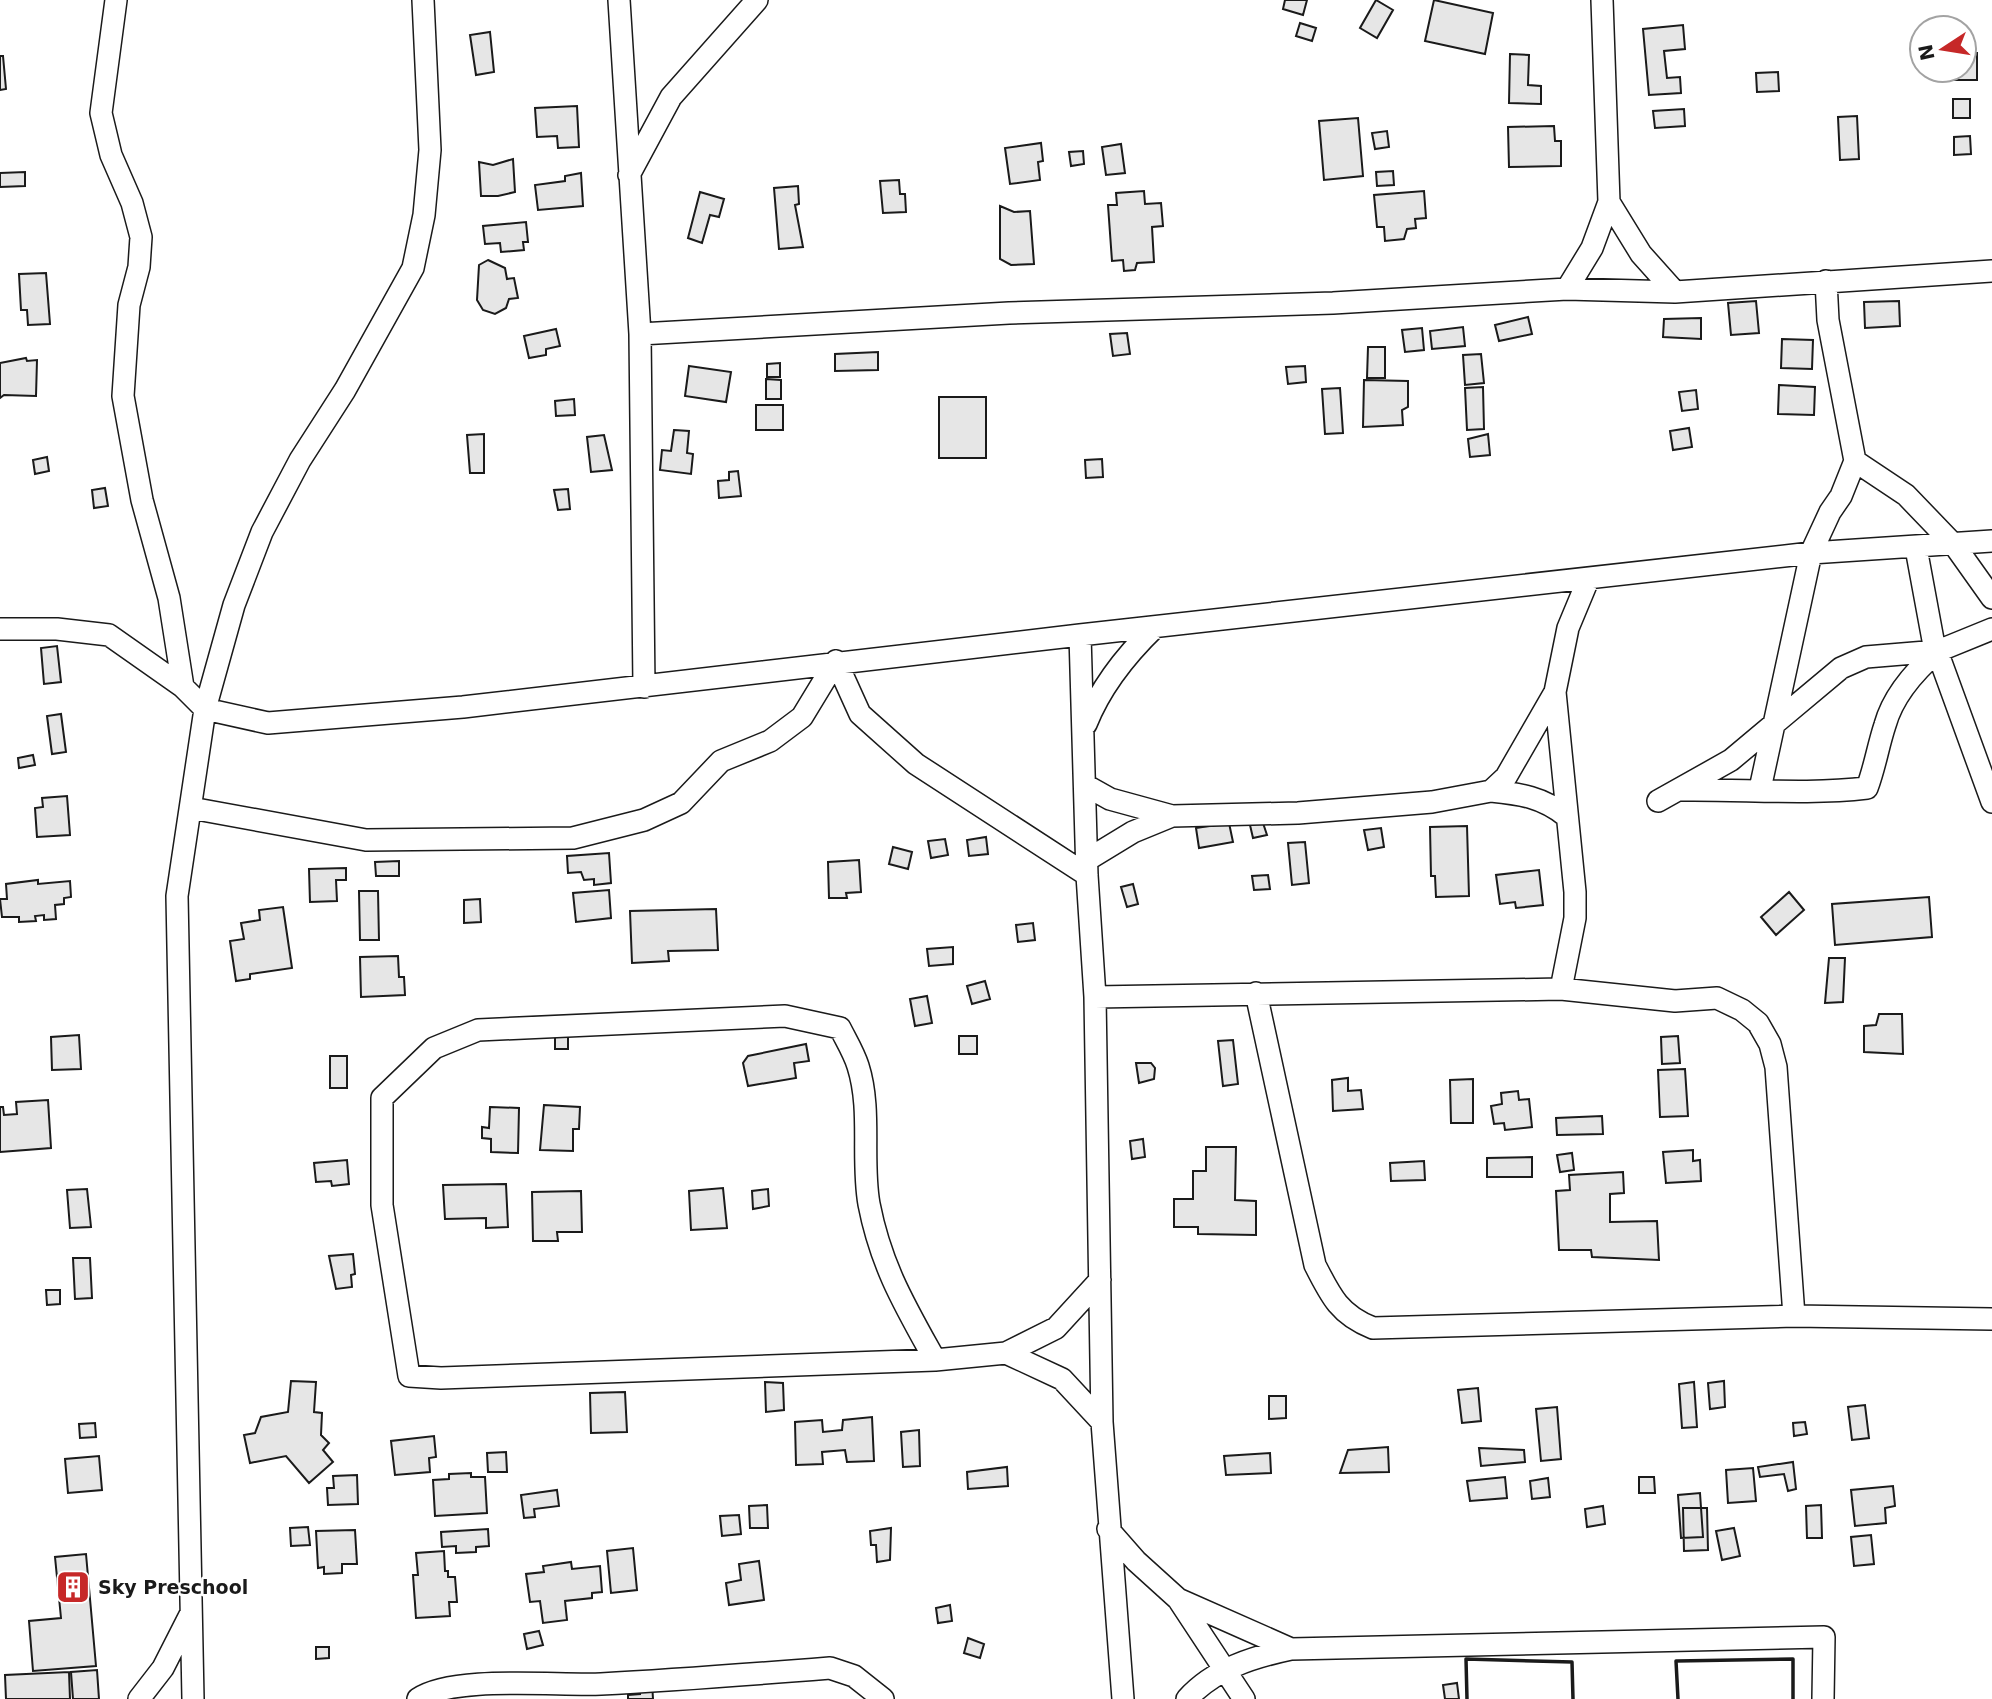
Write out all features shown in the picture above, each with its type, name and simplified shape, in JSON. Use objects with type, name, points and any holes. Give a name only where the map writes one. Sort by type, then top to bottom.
[{"type":"street","points":[[116,0],[101,113],[111,155],[132,203],[141,237],[139,267],[129,305],[123,396],[142,500],[169,598],[183,687]]},
{"type":"street","points":[[193,1699],[177,896],[205,709],[234,605],[262,532],[300,460],[345,390],[413,268],[424,215],[430,150],[423,0]]},
{"type":"street","points":[[619,0],[628,177],[640,334],[644,687]]},
{"type":"street","points":[[628,177],[671,97],[757,0]]},
{"type":"street","points":[[1567,289],[1592,248],[1609,202],[1602,0]]},
{"type":"street","points":[[1609,202],[1642,254],[1675,292]]},
{"type":"street","points":[[640,334],[1009,313],[1333,303],[1567,289],[1675,292],[1992,271]]},
{"type":"street","points":[[1760,789],[1811,553],[1830,512],[1841,496],[1855,461],[1828,320],[1826,281]]},
{"type":"street","points":[[1855,461],[1906,495],[1955,546],[1992,598]]},
{"type":"street","points":[[0,629],[57,629],[109,635],[183,687],[205,709],[268,723],[360,718],[644,687],[836,662],[1811,553],[1955,546],[1992,541]]},
{"type":"street","points":[[1916,548],[1933,640],[1992,802]]},
{"type":"street","points":[[1561,989],[1575,918],[1555,692],[1568,628],[1588,580]]},
{"type":"street","points":[[1083,732],[1094,704],[1116,670],[1155,626]]},
{"type":"street","points":[[1658,801],[1731,760],[1772,728],[1817,687],[1853,662],[1866,657],[1938,651],[1992,629]]},
{"type":"street","points":[[1080,635],[1087,868],[1095,997],[1102,1422],[1108,1529],[1124,1699]]},
{"type":"street","points":[[1681,790],[1760,789],[1825,793],[1867,788],[1878,761],[1885,723],[1901,692],[1938,651]]},
{"type":"street","points":[[191,808],[366,840],[573,838],[644,820],[681,803],[721,761],[770,741],[802,716],[836,662]]},
{"type":"street","points":[[836,662],[860,714],[916,764],[1087,868]]},
{"type":"street","points":[[1491,791],[1506,777],[1555,692]]},
{"type":"street","points":[[1085,785],[1110,799],[1172,816],[1298,813],[1432,802],[1491,791],[1530,795],[1549,802],[1566,816]]},
{"type":"street","points":[[1087,868],[1133,832],[1172,816]]},
{"type":"street","points":[[1095,997],[1561,989],[1675,1001],[1717,998],[1742,1010],[1758,1023],[1770,1044],[1776,1068],[1794,1316]]},
{"type":"street","points":[[1256,993],[1315,1265],[1326,1288],[1350,1319],[1373,1328],[1794,1316],[1992,1319]]},
{"type":"street","points":[[935,1360],[890,1279],[877,1241],[868,1200],[865,1121],[859,1066],[840,1028],[785,1016],[478,1030],[433,1048],[383,1098],[382,1205],[409,1376],[441,1378],[935,1360],[1006,1353],[1056,1328],[1100,1280]]},
{"type":"street","points":[[1006,1353],[1062,1378],[1102,1422]]},
{"type":"street","points":[[1108,1529],[1136,1561],[1178,1598],[1244,1699]]},
{"type":"street","points":[[1178,1598],[1291,1649]]},
{"type":"street","points":[[139,1699],[163,1668],[192,1611]]},
{"type":"street","points":[[1187,1699],[1201,1683],[1225,1670],[1291,1649],[1824,1637],[1823,1699]]},
{"type":"street","points":[[418,1699],[430,1691],[501,1684],[599,1684],[830,1668],[853,1676],[883,1699]]},
{"type":"building","points":[[1285,0],[1307,0],[1303,15],[1283,9]]},
{"type":"building","points":[[1376,0],[1393,10],[1377,38],[1360,28]]},
{"type":"building","points":[[1434,0],[1493,13],[1485,54],[1425,41]]},
{"type":"building","points":[[1300,23],[1316,28],[1312,41],[1296,36]]},
{"type":"building","points":[[1683,25],[1685,49],[1664,51],[1667,78],[1680,77],[1681,93],[1649,95],[1643,29]]},
{"type":"building","points":[[490,32],[494,72],[476,75],[470,35]]},
{"type":"building","points":[[1510,54],[1529,55],[1528,85],[1541,86],[1541,104],[1509,103]]},
{"type":"building","points":[[0,56],[3,56],[6,89],[0,90]]},
{"type":"building","points":[[1778,72],[1779,91],[1757,92],[1756,73]]},
{"type":"building","points":[[1953,99],[1970,99],[1970,118],[1953,118]]},
{"type":"building","points":[[577,106],[579,147],[558,148],[557,136],[537,137],[535,108]]},
{"type":"building","points":[[1684,109],[1685,126],[1655,128],[1653,111]]},
{"type":"building","points":[[1857,116],[1859,159],[1840,160],[1838,117]]},
{"type":"building","points":[[1358,118],[1363,176],[1324,180],[1319,121]]},
{"type":"building","points":[[1554,126],[1555,141],[1561,141],[1561,166],[1509,167],[1508,127]]},
{"type":"building","points":[[1387,131],[1389,147],[1375,149],[1372,133]]},
{"type":"building","points":[[1970,136],[1971,154],[1954,155],[1954,137]]},
{"type":"building","points":[[1041,143],[1043,161],[1038,162],[1040,180],[1010,184],[1005,148]]},
{"type":"building","points":[[1121,144],[1125,173],[1106,175],[1102,147]]},
{"type":"building","points":[[1083,151],[1084,164],[1071,166],[1069,152]]},
{"type":"building","points":[[513,159],[515,192],[481,196],[479,162],[493,165]]},
{"type":"building","points":[[1393,171],[1394,185],[1377,186],[1376,172]]},
{"type":"building","points":[[25,172],[25,186],[0,187],[0,173]]},
{"type":"building","points":[[581,173],[583,206],[538,210],[535,185],[565,181],[565,176]]},
{"type":"building","points":[[899,180],[900,194],[905,194],[906,212],[883,213],[880,181]]},
{"type":"building","points":[[798,186],[799,204],[795,205],[803,247],[779,249],[774,188]]},
{"type":"building","points":[[1144,191],[1145,204],[1161,203],[1163,226],[1152,227],[1154,262],[1137,263],[1135,270],[1124,271],[1123,260],[1112,261],[1108,205],[1117,205],[1116,193]]},
{"type":"building","points":[[1424,191],[1426,218],[1415,219],[1416,228],[1407,229],[1404,239],[1385,241],[1384,227],[1377,227],[1374,195]]},
{"type":"building","points":[[700,192],[724,199],[719,217],[710,215],[702,243],[688,238]]},
{"type":"building","points":[[1000,206],[1014,212],[1030,211],[1034,264],[1011,265],[1000,259]]},
{"type":"building","points":[[526,222],[528,242],[523,242],[524,250],[501,252],[500,243],[485,244],[483,226]]},
{"type":"building","points":[[488,260],[505,268],[507,279],[514,278],[518,298],[509,299],[506,308],[495,314],[483,310],[477,300],[479,265]]},
{"type":"building","points":[[46,273],[50,324],[28,325],[27,310],[21,310],[19,274]]},
{"type":"building","points":[[1756,301],[1759,333],[1731,335],[1728,303]]},
{"type":"building","points":[[1899,301],[1900,326],[1865,328],[1864,302]]},
{"type":"building","points":[[1528,317],[1532,334],[1499,341],[1495,325]]},
{"type":"building","points":[[1701,318],[1701,339],[1663,337],[1664,319]]},
{"type":"building","points":[[1463,327],[1465,346],[1432,349],[1430,331]]},
{"type":"building","points":[[1422,328],[1424,350],[1405,352],[1402,330]]},
{"type":"building","points":[[556,329],[560,346],[546,349],[546,355],[529,358],[524,336]]},
{"type":"building","points":[[1127,333],[1130,354],[1113,356],[1110,334]]},
{"type":"building","points":[[1782,339],[1813,340],[1812,369],[1781,368]]},
{"type":"building","points":[[1368,347],[1385,347],[1385,378],[1367,378]]},
{"type":"building","points":[[878,352],[878,370],[835,371],[835,354]]},
{"type":"building","points":[[1481,354],[1484,383],[1465,385],[1463,355]]},
{"type":"building","points":[[26,358],[27,361],[37,360],[36,396],[4,395],[0,398],[0,363]]},
{"type":"building","points":[[780,363],[780,377],[767,377],[767,364]]},
{"type":"building","points":[[689,366],[731,372],[726,402],[685,396]]},
{"type":"building","points":[[1305,366],[1306,382],[1288,384],[1286,367]]},
{"type":"building","points":[[766,379],[781,380],[781,399],[766,399]]},
{"type":"building","points":[[1364,380],[1408,381],[1408,407],[1402,410],[1403,425],[1363,427]]},
{"type":"building","points":[[1779,385],[1815,387],[1814,415],[1778,414]]},
{"type":"building","points":[[1483,387],[1484,429],[1467,430],[1465,388]]},
{"type":"building","points":[[1340,388],[1343,433],[1325,434],[1322,389]]},
{"type":"building","points":[[1696,390],[1698,409],[1682,411],[1679,392]]},
{"type":"building","points":[[939,397],[986,397],[986,458],[939,458]]},
{"type":"building","points":[[574,399],[575,415],[556,416],[555,401]]},
{"type":"building","points":[[756,405],[783,405],[783,430],[756,430]]},
{"type":"building","points":[[1689,428],[1692,447],[1673,450],[1670,431]]},
{"type":"building","points":[[674,430],[689,431],[687,453],[693,454],[691,474],[660,470],[662,450],[671,451]]},
{"type":"building","points":[[484,434],[484,473],[470,473],[467,435]]},
{"type":"building","points":[[1488,434],[1490,455],[1470,457],[1468,439]]},
{"type":"building","points":[[604,435],[612,470],[591,472],[587,437]]},
{"type":"building","points":[[47,457],[49,471],[35,474],[33,460]]},
{"type":"building","points":[[1102,459],[1103,477],[1086,478],[1085,460]]},
{"type":"building","points":[[738,471],[741,496],[719,498],[718,481],[729,480],[729,472]]},
{"type":"building","points":[[105,488],[108,506],[94,508],[92,490]]},
{"type":"building","points":[[568,489],[570,509],[558,510],[554,490]]},
{"type":"building","points":[[57,646],[61,682],[44,684],[41,648]]},
{"type":"building","points":[[61,714],[66,752],[52,754],[47,716]]},
{"type":"building","points":[[33,755],[35,765],[19,768],[18,758]]},
{"type":"building","points":[[67,796],[70,835],[37,837],[35,808],[43,807],[42,798]]},
{"type":"building","points":[[1229,823],[1233,842],[1199,848],[1196,828]]},
{"type":"building","points":[[1263,823],[1267,835],[1253,838],[1250,825]]},
{"type":"building","points":[[1467,826],[1469,896],[1436,897],[1435,876],[1431,876],[1430,827]]},
{"type":"building","points":[[1381,828],[1384,847],[1368,850],[1364,830]]},
{"type":"building","points":[[986,837],[988,854],[969,856],[967,840]]},
{"type":"building","points":[[945,839],[948,855],[931,858],[928,841]]},
{"type":"building","points":[[1305,842],[1309,883],[1292,885],[1288,843]]},
{"type":"building","points":[[893,847],[912,852],[908,869],[889,864]]},
{"type":"building","points":[[609,853],[611,883],[594,885],[594,879],[584,880],[581,872],[568,873],[567,856]]},
{"type":"building","points":[[859,860],[861,892],[846,893],[847,898],[829,898],[828,862]]},
{"type":"building","points":[[399,861],[399,876],[376,876],[375,862]]},
{"type":"building","points":[[346,868],[346,880],[336,880],[337,901],[310,902],[309,869]]},
{"type":"building","points":[[1539,870],[1543,905],[1516,908],[1515,902],[1500,904],[1496,875]]},
{"type":"building","points":[[1268,875],[1270,889],[1254,890],[1252,876]]},
{"type":"building","points":[[38,880],[38,884],[70,881],[71,897],[64,898],[64,904],[55,905],[56,919],[44,920],[44,915],[35,916],[36,921],[19,922],[19,917],[2,917],[0,899],[7,899],[6,884]]},
{"type":"building","points":[[1133,884],[1138,904],[1127,907],[1121,887]]},
{"type":"building","points":[[609,890],[611,918],[576,922],[573,893]]},
{"type":"building","points":[[359,891],[378,891],[379,940],[360,940]]},
{"type":"building","points":[[1789,892],[1804,910],[1776,935],[1761,917]]},
{"type":"building","points":[[1929,897],[1932,937],[1835,945],[1832,904]]},
{"type":"building","points":[[480,899],[481,922],[464,923],[464,900]]},
{"type":"building","points":[[283,907],[292,968],[250,974],[250,979],[236,981],[230,941],[244,939],[241,923],[260,920],[259,910]]},
{"type":"building","points":[[716,909],[718,950],[668,951],[669,961],[632,963],[630,911]]},
{"type":"building","points":[[1033,923],[1035,940],[1018,942],[1016,925]]},
{"type":"building","points":[[953,947],[953,964],[929,966],[927,949]]},
{"type":"building","points":[[398,956],[399,977],[404,977],[405,995],[361,997],[360,957]]},
{"type":"building","points":[[1829,958],[1845,958],[1843,1002],[1825,1003]]},
{"type":"building","points":[[985,981],[990,999],[972,1004],[967,986]]},
{"type":"building","points":[[927,996],[932,1023],[915,1026],[910,999]]},
{"type":"building","points":[[1879,1014],[1902,1014],[1903,1054],[1864,1052],[1864,1026],[1876,1025]]},
{"type":"building","points":[[79,1035],[81,1069],[52,1070],[51,1037]]},
{"type":"building","points":[[555,1035],[568,1035],[568,1049],[555,1049]]},
{"type":"building","points":[[959,1036],[977,1036],[977,1054],[959,1054]]},
{"type":"building","points":[[1678,1036],[1680,1063],[1662,1064],[1661,1037]]},
{"type":"building","points":[[1233,1040],[1238,1084],[1223,1086],[1218,1041]]},
{"type":"building","points":[[806,1044],[809,1061],[794,1063],[796,1078],[748,1086],[743,1063],[748,1056]]},
{"type":"building","points":[[330,1056],[347,1056],[347,1088],[330,1088]]},
{"type":"building","points":[[1136,1063],[1151,1063],[1155,1068],[1154,1079],[1139,1083]]},
{"type":"building","points":[[1685,1069],[1688,1116],[1660,1117],[1658,1070]]},
{"type":"building","points":[[1348,1078],[1348,1091],[1361,1090],[1363,1109],[1333,1111],[1332,1080]]},
{"type":"building","points":[[1473,1079],[1473,1123],[1451,1123],[1450,1080]]},
{"type":"building","points":[[1518,1091],[1519,1100],[1529,1099],[1532,1127],[1505,1130],[1504,1123],[1494,1124],[1491,1106],[1502,1104],[1501,1093]]},
{"type":"building","points":[[48,1100],[51,1148],[0,1152],[0,1107],[3,1107],[4,1115],[17,1114],[16,1102]]},
{"type":"building","points":[[544,1105],[580,1107],[579,1129],[573,1129],[573,1151],[540,1150]]},
{"type":"building","points":[[490,1107],[519,1108],[518,1153],[491,1152],[491,1139],[482,1138],[482,1127],[489,1128]]},
{"type":"building","points":[[1602,1116],[1603,1134],[1557,1135],[1556,1118]]},
{"type":"building","points":[[1143,1139],[1145,1157],[1132,1159],[1130,1141]]},
{"type":"building","points":[[1206,1147],[1236,1147],[1235,1200],[1256,1201],[1256,1235],[1198,1234],[1198,1227],[1174,1227],[1174,1199],[1193,1199],[1193,1171],[1206,1171]]},
{"type":"building","points":[[1693,1150],[1693,1161],[1700,1160],[1701,1181],[1666,1183],[1663,1152]]},
{"type":"building","points":[[1572,1153],[1574,1170],[1560,1172],[1557,1155]]},
{"type":"building","points":[[1532,1157],[1532,1177],[1487,1177],[1487,1158]]},
{"type":"building","points":[[347,1160],[349,1184],[332,1186],[331,1181],[316,1182],[314,1163]]},
{"type":"building","points":[[1424,1161],[1425,1180],[1391,1181],[1390,1163]]},
{"type":"building","points":[[1623,1172],[1624,1193],[1610,1194],[1610,1222],[1657,1221],[1659,1260],[1592,1257],[1591,1250],[1559,1250],[1556,1191],[1570,1190],[1569,1175]]},
{"type":"building","points":[[506,1184],[508,1227],[486,1228],[486,1218],[445,1219],[443,1185]]},
{"type":"building","points":[[723,1188],[727,1228],[691,1230],[689,1191]]},
{"type":"building","points":[[87,1189],[91,1227],[70,1228],[67,1190]]},
{"type":"building","points":[[768,1189],[769,1206],[753,1209],[752,1191]]},
{"type":"building","points":[[581,1191],[582,1232],[557,1232],[558,1241],[533,1241],[532,1192]]},
{"type":"building","points":[[353,1254],[355,1274],[351,1275],[352,1287],[336,1289],[329,1256]]},
{"type":"building","points":[[73,1258],[90,1258],[92,1298],[75,1299]]},
{"type":"building","points":[[46,1290],[60,1290],[60,1304],[47,1305]]},
{"type":"building","points":[[291,1381],[316,1382],[314,1412],[322,1413],[321,1435],[329,1443],[323,1450],[333,1462],[309,1483],[286,1456],[250,1463],[244,1435],[255,1433],[261,1417],[288,1412]]},
{"type":"building","points":[[1724,1381],[1725,1407],[1710,1409],[1708,1383]]},
{"type":"building","points":[[765,1382],[783,1383],[784,1410],[766,1412]]},
{"type":"building","points":[[1694,1382],[1697,1427],[1682,1428],[1679,1384]]},
{"type":"building","points":[[1478,1388],[1481,1421],[1462,1423],[1458,1390]]},
{"type":"building","points":[[625,1392],[627,1432],[591,1433],[590,1393]]},
{"type":"building","points":[[1269,1396],[1286,1396],[1286,1418],[1269,1419]]},
{"type":"building","points":[[1865,1405],[1869,1438],[1852,1440],[1848,1407]]},
{"type":"building","points":[[1557,1407],[1561,1459],[1541,1461],[1536,1409]]},
{"type":"building","points":[[872,1417],[874,1461],[847,1462],[845,1450],[822,1452],[823,1464],[796,1465],[795,1422],[822,1420],[823,1432],[842,1430],[843,1420]]},
{"type":"building","points":[[1805,1422],[1807,1434],[1794,1436],[1793,1423]]},
{"type":"building","points":[[95,1423],[96,1437],[80,1438],[79,1424]]},
{"type":"building","points":[[919,1430],[920,1466],[903,1467],[901,1432]]},
{"type":"building","points":[[434,1436],[436,1457],[429,1458],[430,1472],[395,1475],[391,1441]]},
{"type":"building","points":[[1388,1447],[1389,1472],[1340,1473],[1348,1450]]},
{"type":"building","points":[[1479,1448],[1524,1450],[1525,1462],[1481,1466]]},
{"type":"building","points":[[506,1452],[507,1472],[488,1472],[487,1453]]},
{"type":"building","points":[[1270,1453],[1271,1473],[1226,1475],[1224,1456]]},
{"type":"building","points":[[99,1456],[102,1490],[68,1493],[65,1459]]},
{"type":"building","points":[[1793,1462],[1796,1489],[1788,1491],[1784,1474],[1760,1477],[1758,1467]]},
{"type":"building","points":[[1007,1467],[1008,1486],[968,1489],[967,1472]]},
{"type":"building","points":[[1753,1468],[1756,1501],[1728,1503],[1726,1470]]},
{"type":"building","points":[[471,1473],[471,1477],[485,1477],[487,1513],[435,1516],[433,1480],[449,1479],[449,1474]]},
{"type":"building","points":[[357,1475],[358,1504],[328,1505],[327,1488],[334,1488],[333,1476]]},
{"type":"building","points":[[1505,1477],[1507,1498],[1470,1501],[1467,1481]]},
{"type":"building","points":[[1639,1477],[1654,1477],[1655,1493],[1639,1493]]},
{"type":"building","points":[[1548,1478],[1550,1497],[1532,1499],[1530,1481]]},
{"type":"building","points":[[1893,1486],[1895,1506],[1885,1508],[1886,1523],[1855,1526],[1851,1490]]},
{"type":"building","points":[[557,1490],[559,1506],[534,1509],[535,1517],[524,1518],[521,1495]]},
{"type":"building","points":[[1700,1493],[1703,1537],[1681,1538],[1678,1495]]},
{"type":"building","points":[[767,1505],[768,1528],[750,1528],[749,1506]]},
{"type":"building","points":[[1821,1505],[1822,1538],[1807,1538],[1806,1506]]},
{"type":"building","points":[[1603,1506],[1605,1524],[1587,1527],[1585,1509]]},
{"type":"building","points":[[1683,1508],[1707,1508],[1708,1550],[1684,1551]]},
{"type":"building","points":[[739,1515],[741,1534],[722,1536],[720,1516]]},
{"type":"building","points":[[308,1527],[310,1545],[291,1546],[290,1528]]},
{"type":"building","points":[[891,1528],[890,1560],[877,1562],[876,1545],[871,1545],[870,1531]]},
{"type":"building","points":[[1734,1528],[1740,1556],[1722,1560],[1716,1531]]},
{"type":"building","points":[[488,1529],[489,1546],[476,1547],[476,1552],[456,1553],[456,1546],[442,1547],[441,1532]]},
{"type":"building","points":[[355,1530],[357,1564],[342,1564],[342,1573],[324,1574],[324,1567],[318,1568],[316,1531]]},
{"type":"building","points":[[1871,1535],[1874,1564],[1854,1566],[1851,1537]]},
{"type":"building","points":[[633,1548],[637,1590],[611,1593],[607,1551]]},
{"type":"building","points":[[444,1551],[445,1571],[448,1571],[448,1577],[455,1577],[457,1602],[449,1602],[450,1616],[416,1618],[413,1575],[418,1575],[416,1553]]},
{"type":"building","name":"Sky Preschool","points":[[86,1554],[96,1666],[33,1671],[29,1621],[61,1618],[55,1557]]},
{"type":"building","points":[[759,1561],[764,1600],[729,1605],[726,1583],[741,1580],[739,1564]]},
{"type":"building","points":[[571,1562],[572,1569],[600,1566],[602,1592],[592,1593],[592,1598],[565,1601],[567,1620],[543,1623],[540,1601],[530,1602],[526,1574],[544,1572],[543,1566]]},
{"type":"building","points":[[950,1605],[952,1621],[938,1623],[936,1608]]},
{"type":"building","points":[[539,1631],[543,1645],[527,1649],[524,1634]]},
{"type":"building","points":[[968,1638],[984,1644],[980,1658],[964,1653]]},
{"type":"building","points":[[316,1647],[329,1647],[329,1658],[316,1659]]},
{"type":"building","points":[[97,1670],[99,1699],[73,1699],[71,1672]]},
{"type":"building","points":[[69,1672],[70,1699],[6,1699],[5,1675]]},
{"type":"building","points":[[652,1682],[653,1699],[628,1699],[628,1695],[640,1694],[639,1683]]},
{"type":"building","points":[[1457,1683],[1459,1699],[1445,1699],[1443,1685]]},
{"type":"wall","points":[[1467,1699],[1466,1659],[1572,1662],[1573,1699]]},
{"type":"wall","points":[[1678,1699],[1676,1661],[1793,1659],[1793,1699]]},
{"type":"place","name":"Sky Preschool","points":[[73,1587]]}]
